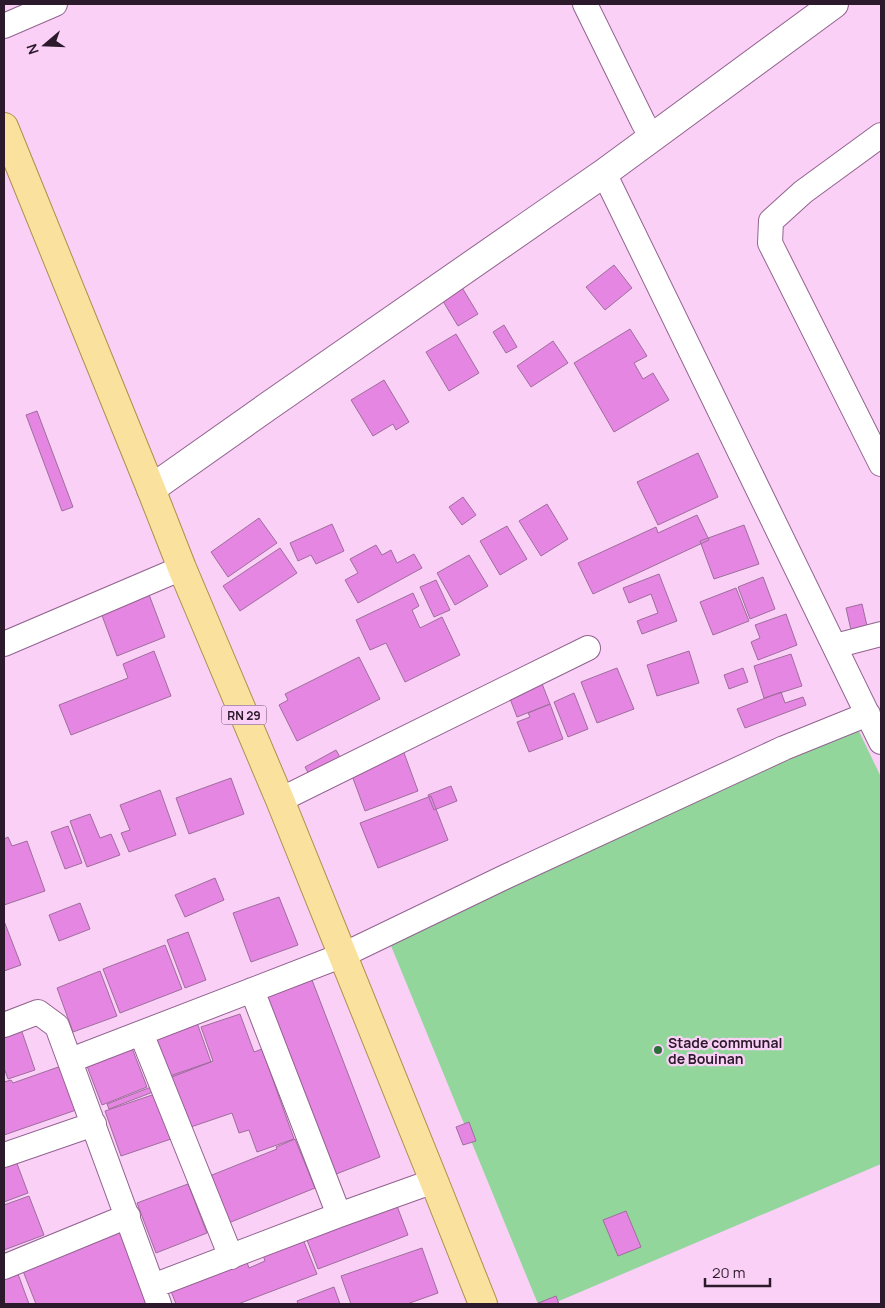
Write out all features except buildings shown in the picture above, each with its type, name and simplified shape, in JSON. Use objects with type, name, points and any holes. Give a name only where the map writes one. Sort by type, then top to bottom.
[{"type":"main road","name":"RN 29","points":[[4,127],[152,489],[182,568],[280,800],[483,1304]]},
{"type":"street","points":[[4,26],[55,4]]},
{"type":"street","points":[[585,4],[652,138]]},
{"type":"street","points":[[152,489],[604,173],[834,4]]},
{"type":"street","points":[[881,135],[803,192],[771,221],[770,243],[881,464]]},
{"type":"street","points":[[604,173],[881,742]]},
{"type":"street","points":[[4,644],[182,568]]},
{"type":"street","points":[[835,646],[881,634]]},
{"type":"street","points":[[280,800],[588,648]]},
{"type":"street","points":[[70,1060],[343,955],[507,876],[784,748],[868,714]]},
{"type":"street","points":[[252,990],[339,1215]]},
{"type":"street","points":[[4,1025],[38,1012],[57,1026],[156,1295],[231,1257],[434,1181]]},
{"type":"street","points":[[141,1033],[231,1257]]},
{"type":"street","points":[[4,1155],[94,1124]]},
{"type":"street","points":[[4,1267],[128,1216]]},
{"type":"green space","name":"Stade communal de Bouinan","points":[[854,721],[881,777],[881,1164],[552,1304],[538,1304],[387,936]]},
{"type":"place","name":"Stade communal de Bouinan","points":[[658,1050]]}]
